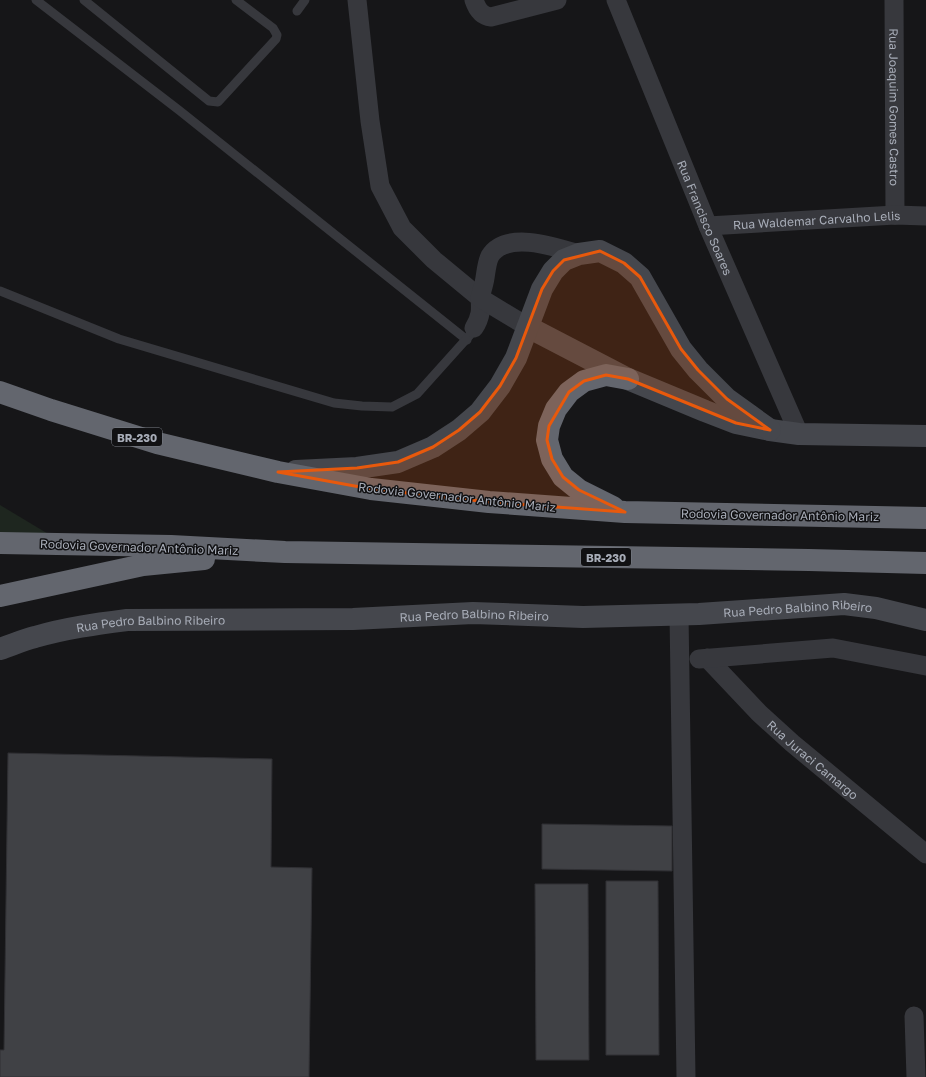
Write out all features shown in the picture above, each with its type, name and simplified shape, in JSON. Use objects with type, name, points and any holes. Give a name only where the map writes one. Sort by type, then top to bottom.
[{"type":"highway","points":[[625,512],[579,490],[563,477],[552,460],[547,440],[549,426],[556,409],[569,392],[584,381],[606,375],[628,379]]},
{"type":"highway","name":"Rodovia Governador Antônio Mariz","points":[[0,392],[51,410],[157,443],[278,472],[371,489],[488,502],[625,512],[926,518]]},
{"type":"highway","name":"Rodovia Governador Antônio Mariz","points":[[0,543],[171,546],[285,552],[926,563]]},
{"type":"highway","points":[[0,596],[143,565],[285,552]]},
{"type":"street","points":[[357,0],[370,121],[380,186],[402,228],[434,260],[480,298],[528,327],[628,379],[736,423],[799,434],[926,436]]},
{"type":"street","points":[[474,0],[481,13],[491,17],[556,0]]},
{"type":"street","name":"Rua Francisco Soares","points":[[616,0],[708,226],[799,434]]},
{"type":"street","name":"Rua Joaquim Gomes Castro","points":[[894,0],[895,214]]},
{"type":"street","name":"Rua Waldemar Carvalho Lelis","points":[[708,226],[895,214],[926,216]]},
{"type":"street","points":[[471,334],[479,320],[481,311],[480,298],[490,256],[502,244],[512,242],[528,242],[557,247],[579,254]]},
{"type":"street","points":[[278,472],[357,468],[398,462],[433,447],[459,430],[480,412],[500,386],[516,358],[542,289],[553,272],[564,260],[579,254],[600,251],[624,262],[640,277],[681,349],[698,370],[726,399],[770,430]]},
{"type":"street","name":"Rua Pedro Balbino Ribeiro","points":[[0,649],[34,637],[68,629],[128,620],[353,618],[473,613],[584,616],[699,614],[844,604],[876,608],[926,620]]},
{"type":"street","points":[[679,614],[686,1077]]},
{"type":"street","points":[[680,661],[833,648],[926,666]]},
{"type":"street","name":"Rua Juraci Camargo","points":[[707,658],[759,713],[792,743],[926,854]]},
{"type":"street","points":[[914,1016],[916,1077]]},
{"type":"lane","points":[[0,291],[119,338],[334,403],[362,406],[392,407],[417,394],[471,334],[36,0]]},
{"type":"lane","points":[[84,0],[209,101],[213,102],[218,102],[276,39],[277,35],[273,28],[236,0]]},
{"type":"lane","points":[[297,11],[305,0]]},
{"type":"highlighted area","points":[[600,251],[624,263],[640,277],[681,349],[698,370],[727,399],[770,430],[736,423],[628,379],[606,375],[584,381],[569,392],[549,426],[547,440],[552,459],[563,477],[579,490],[625,512],[489,502],[371,489],[278,472],[357,468],[398,462],[433,447],[459,430],[480,412],[500,386],[516,358],[542,289],[553,271],[564,260]]},
{"type":"shaded area","points":[[0,505],[50,535],[0,534]]},
{"type":"building","points":[[8,753],[272,759],[271,867],[312,868],[309,1077],[0,1077],[0,1050],[4,1050]]},
{"type":"building","points":[[542,824],[672,826],[672,871],[542,869]]},
{"type":"building","points":[[606,881],[658,881],[659,1055],[606,1055]]},
{"type":"building","points":[[535,884],[588,884],[589,1060],[536,1060]]}]
